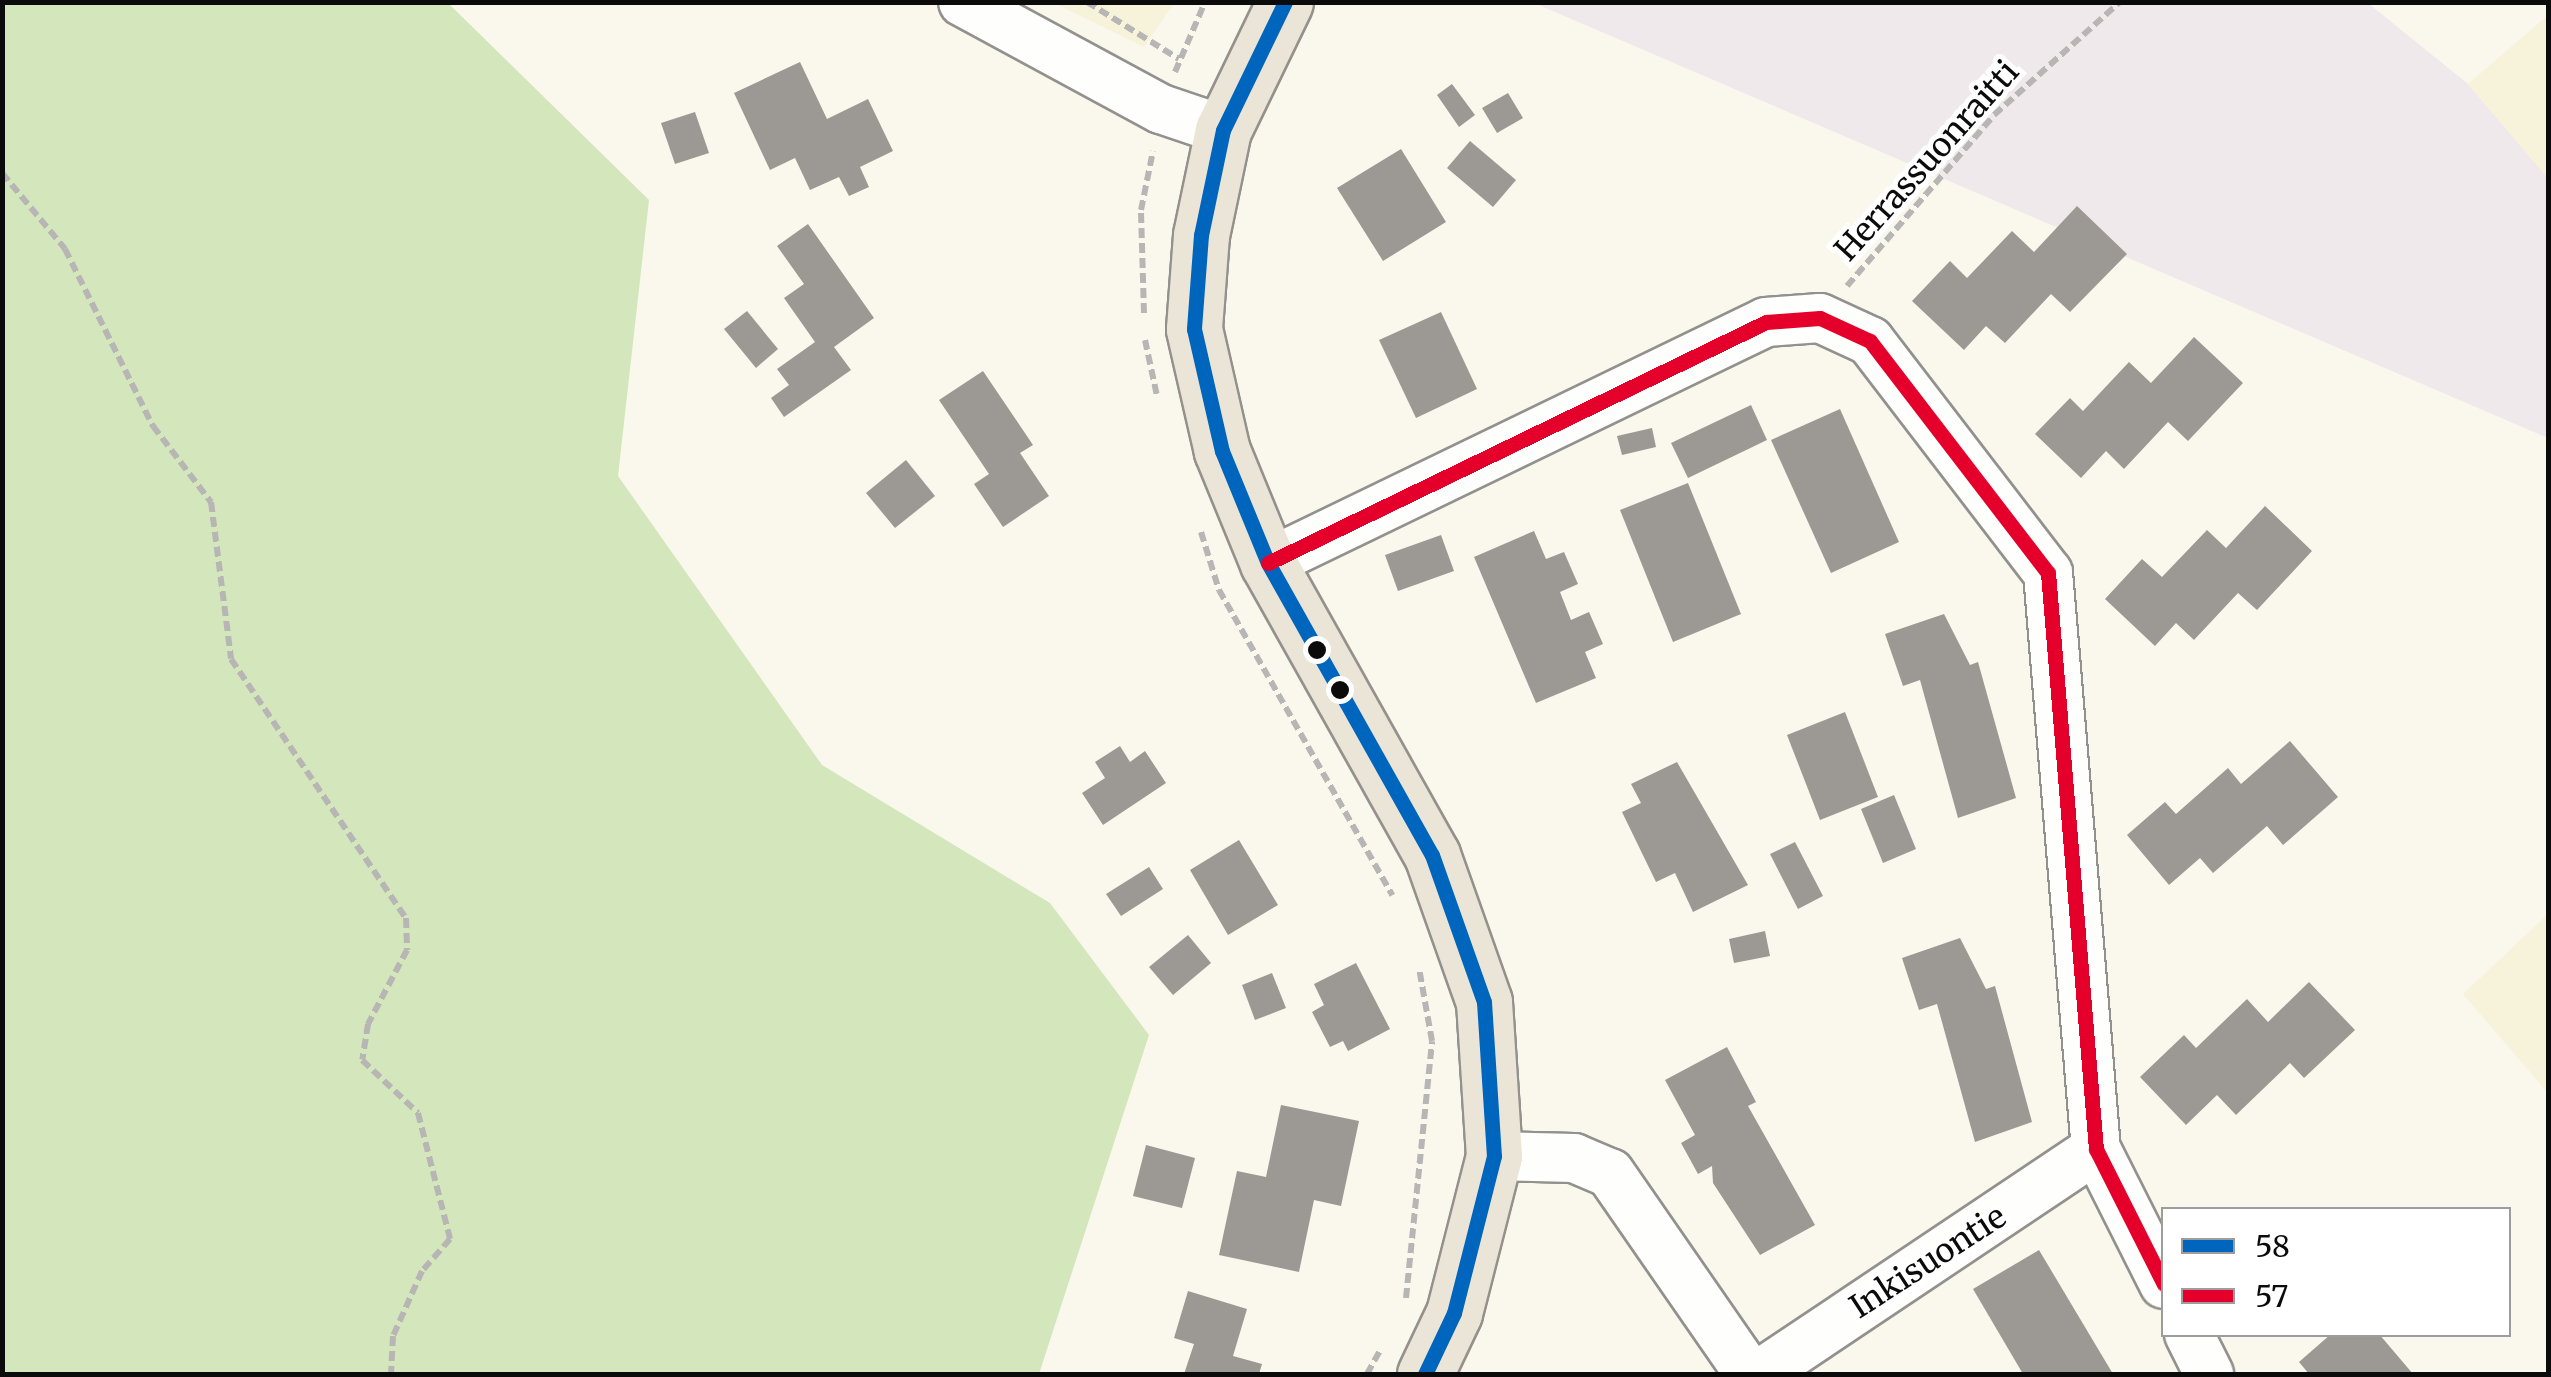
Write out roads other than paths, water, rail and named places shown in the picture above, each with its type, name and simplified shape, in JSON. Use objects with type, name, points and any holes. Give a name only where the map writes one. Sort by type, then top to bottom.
[{"type":"main road","points":[[1285,2],[1224,130],[1201,235],[1194,328],[1222,451],[1268,563],[1432,855],[1484,1002],[1494,1156],[1454,1313],[1425,1374]]},
{"type":"street","points":[[964,2],[1161,109],[1224,130]]},
{"type":"street","points":[[1268,563],[1766,322],[1820,318],[1870,341],[2048,573],[2096,1150],[2161,1278]]},
{"type":"street","name":"Inkisuontie","points":[[1760,1374],[2096,1150]]},
{"type":"street","points":[[1494,1156],[1574,1158],[1610,1174],[1749,1374]]},
{"type":"street","points":[[2191,1337],[2210,1374]]}]
